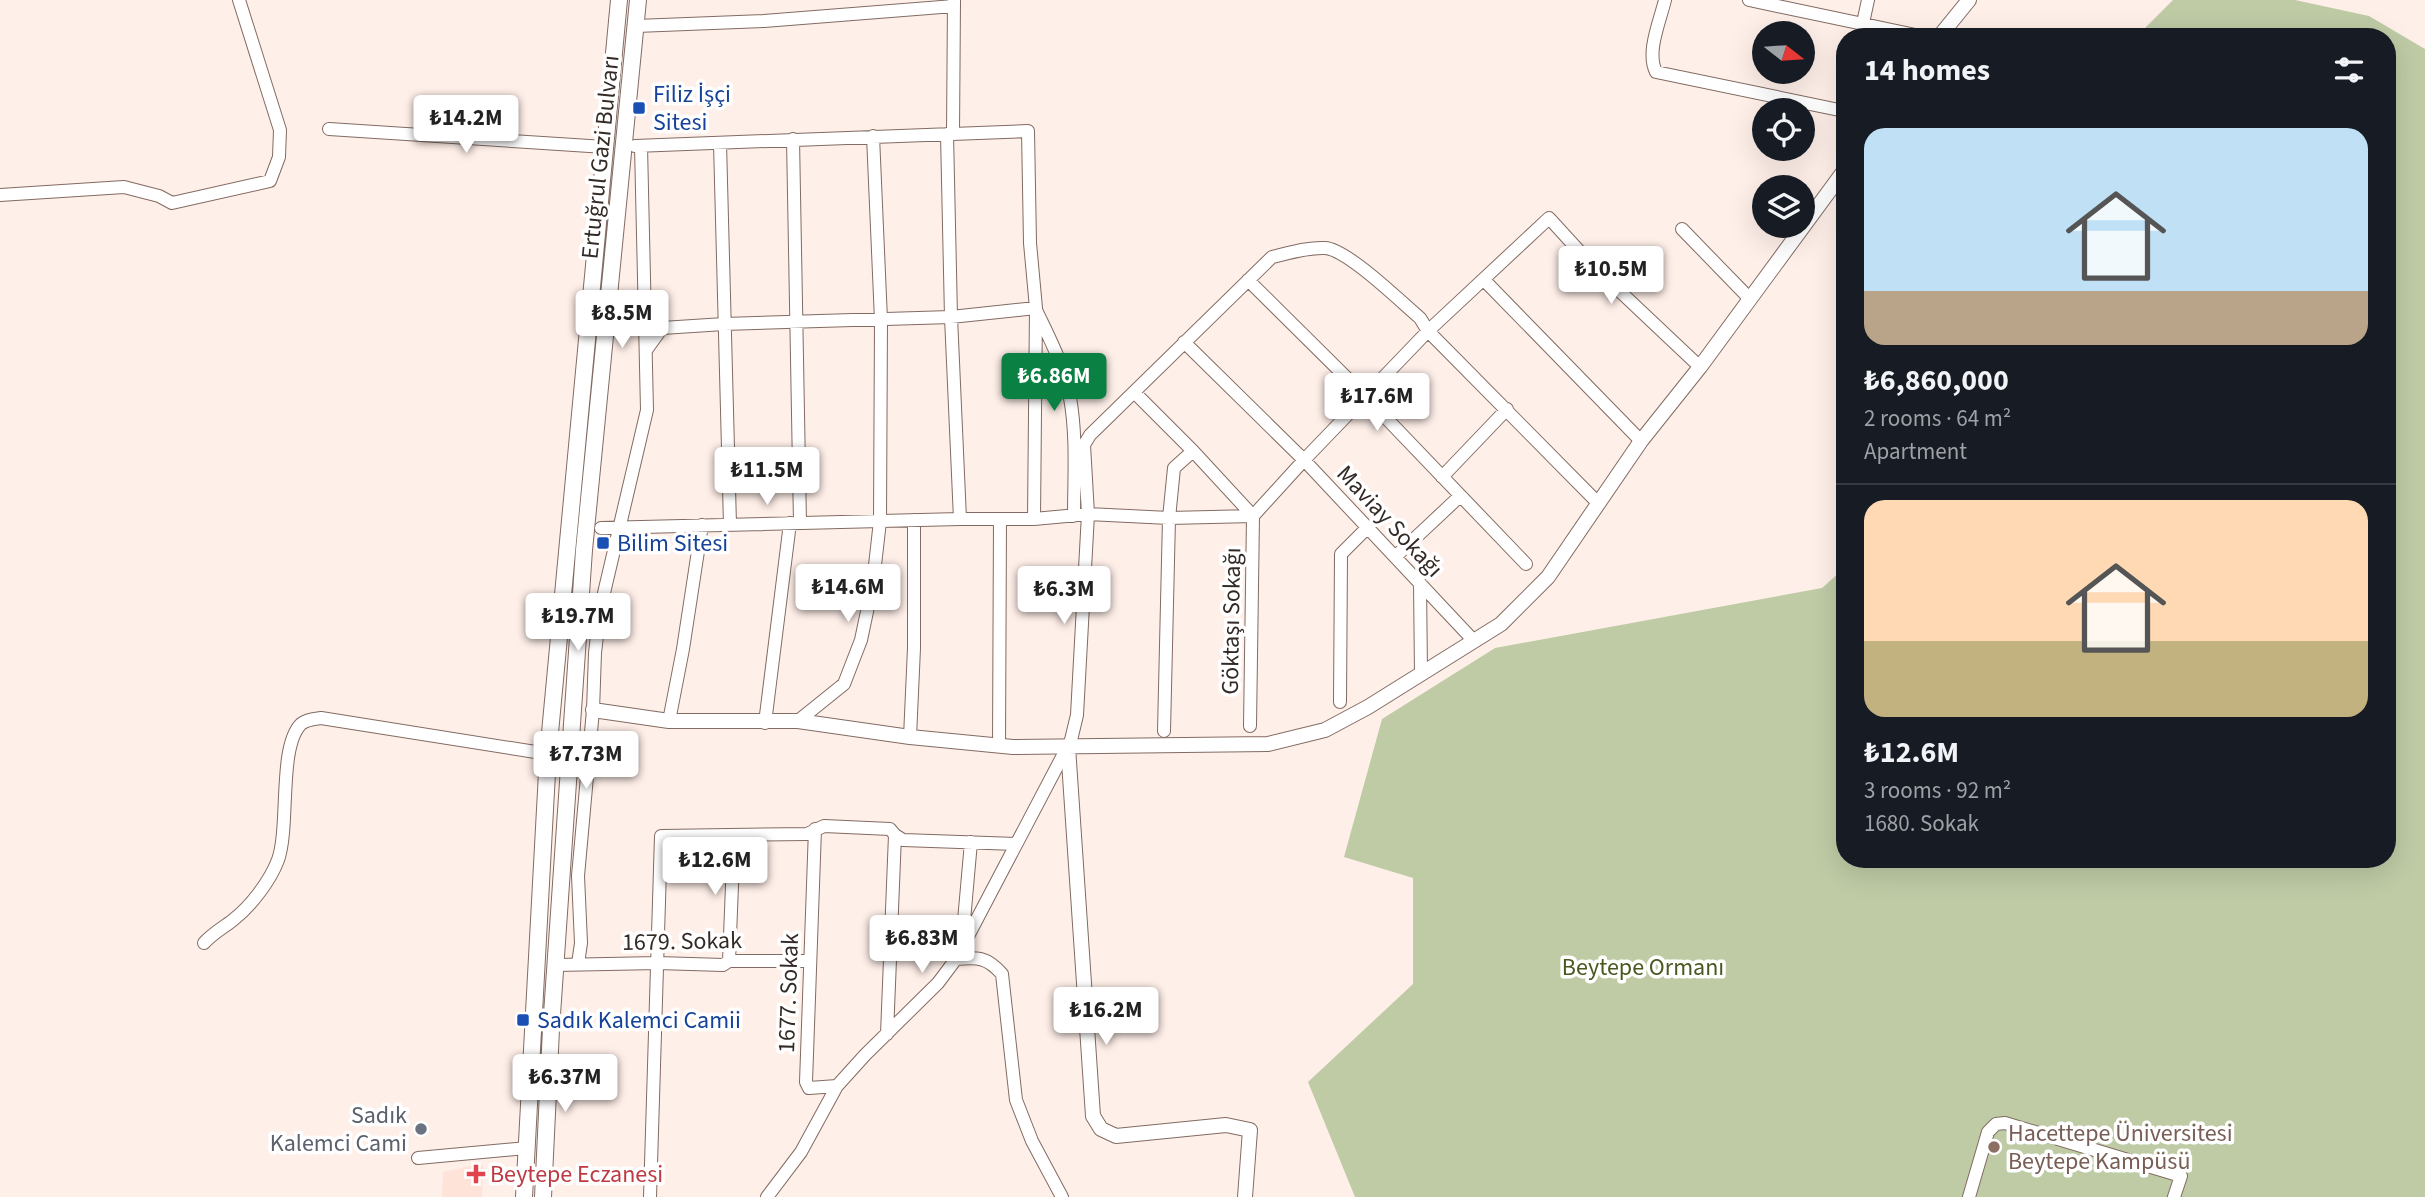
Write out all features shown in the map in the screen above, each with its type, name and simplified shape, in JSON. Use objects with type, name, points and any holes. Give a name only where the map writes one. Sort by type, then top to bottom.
[{"type":"main road","name":"Ertuğrul Gazi Bulvarı","points":[[524,1197],[548,754],[619,0]]},
{"type":"main road","name":"Ertuğrul Gazi Bulvarı","points":[[542,1197],[584,550],[633,146],[638,0]]},
{"type":"street","points":[[0,195],[124,187],[159,196],[172,203],[270,181],[279,157],[280,130],[239,0]]},
{"type":"street","points":[[1665,0],[1653,52],[1652,64],[1656,72],[1836,109]]},
{"type":"street","points":[[1749,0],[1885,28]]},
{"type":"street","points":[[1863,23],[1868,0]]},
{"type":"street","points":[[1946,28],[1969,0]]},
{"type":"street","points":[[636,26],[764,21],[954,3],[950,134],[951,317],[960,519]]},
{"type":"street","points":[[329,129],[605,147]]},
{"type":"street","points":[[578,964],[581,943],[578,876],[600,610],[647,411],[647,349],[633,146],[1028,131],[1030,243],[1036,308],[1034,519]]},
{"type":"street","points":[[798,721],[844,684],[862,639],[873,583],[880,521],[881,320],[873,136]]},
{"type":"street","points":[[765,723],[795,523],[793,139]]},
{"type":"street","points":[[720,143],[730,525]]},
{"type":"street","points":[[593,710],[669,721],[798,721],[999,746],[1268,744],[1325,730],[1368,707],[1501,624],[1548,577],[1641,441],[1700,367],[1836,182]]},
{"type":"street","points":[[601,528],[1034,519],[1088,514],[1253,516],[1428,331],[1549,218],[1592,265],[1700,367]]},
{"type":"street","points":[[1682,229],[1750,299]]},
{"type":"street","points":[[767,1197],[801,1152],[837,1086],[938,983],[959,954],[1072,740],[1077,715],[1088,514],[1084,445],[1090,435],[1272,257],[1299,250],[1328,247],[1345,255],[1420,318],[1428,331],[1598,503]]},
{"type":"street","points":[[1248,280],[1365,396],[1526,564]]},
{"type":"street","points":[[1484,280],[1641,441]]},
{"type":"street","points":[[647,349],[662,328],[951,317],[1036,308]]},
{"type":"street","points":[[1036,308],[1058,358],[1070,397],[1074,516]]},
{"type":"street","name":"Maviay Sokağı","points":[[1184,342],[1304,460],[1474,641]]},
{"type":"street","points":[[1134,392],[1253,516]]},
{"type":"street","points":[[1442,477],[1507,409]]},
{"type":"street","points":[[1164,731],[1169,517],[1174,468],[1193,451]]},
{"type":"street","points":[[1395,557],[1460,496]]},
{"type":"street","points":[[588,508],[601,528]]},
{"type":"street","name":"Göktaşı Sokağı","points":[[1251,726],[1253,516]]},
{"type":"street","points":[[999,746],[1000,519]]},
{"type":"street","points":[[910,737],[914,648],[914,520]]},
{"type":"street","points":[[669,721],[682,660],[702,525]]},
{"type":"street","points":[[1340,702],[1341,554],[1368,527]]},
{"type":"street","points":[[584,550],[601,528]]},
{"type":"street","points":[[1420,583],[1422,674]]},
{"type":"street","points":[[204,943],[213,933],[235,919],[261,890],[278,860],[284,831],[289,757],[296,732],[302,723],[321,718],[548,754]]},
{"type":"street","points":[[1068,747],[1093,1116],[1101,1129],[1116,1136],[1226,1125],[1250,1130],[1245,1197]]},
{"type":"street","points":[[650,1197],[661,836],[807,834],[824,826],[890,829],[903,840],[1016,844]]},
{"type":"street","name":"1677. Sokak","points":[[815,829],[806,1082],[809,1088],[837,1086]]},
{"type":"street","points":[[729,961],[734,835]]},
{"type":"street","points":[[887,1034],[895,835]]},
{"type":"street","points":[[959,954],[971,842]]},
{"type":"street","points":[[959,954],[977,957],[993,964],[1002,974],[1016,1100],[1032,1140],[1062,1197]]},
{"type":"street","name":"1679. Sokak","points":[[556,965],[658,962],[723,965],[729,961],[809,961]]},
{"type":"street","points":[[1969,1197],[1988,1132],[1996,1124],[2005,1122],[2180,1175],[2174,1197]]},
{"type":"street","points":[[418,1158],[527,1148]]},
{"type":"shaded area","points":[[483,1165],[482,1197],[442,1197],[443,1172]]},
{"type":"green space","name":"Beytepe Ormanı","points":[[2173,0],[2295,0],[2369,16],[2389,28],[2145,28]]},
{"type":"green space","name":"Beytepe Ormanı","points":[[2396,32],[2425,49],[2425,1197],[1355,1197],[1308,1082],[1413,984],[1413,878],[1344,857],[1382,719],[1495,648],[1822,588],[1836,575],[1836,868],[2396,868]]},
{"type":"place","name":"Filiz İşçi Sitesi","points":[[639,108]]},
{"type":"place","name":"Bilim Sitesi","points":[[603,543]]},
{"type":"place","name":"Sadık Kalemci Camii","points":[[523,1020]]},
{"type":"place","name":"Sadık Kalemci Cami","points":[[421,1129]]},
{"type":"place","name":"Hacettepe Üniversitesi Beytepe Kampüsü","points":[[1994,1147]]},
{"type":"place","name":"Beytepe Eczanesi","points":[[476,1174]]}]
